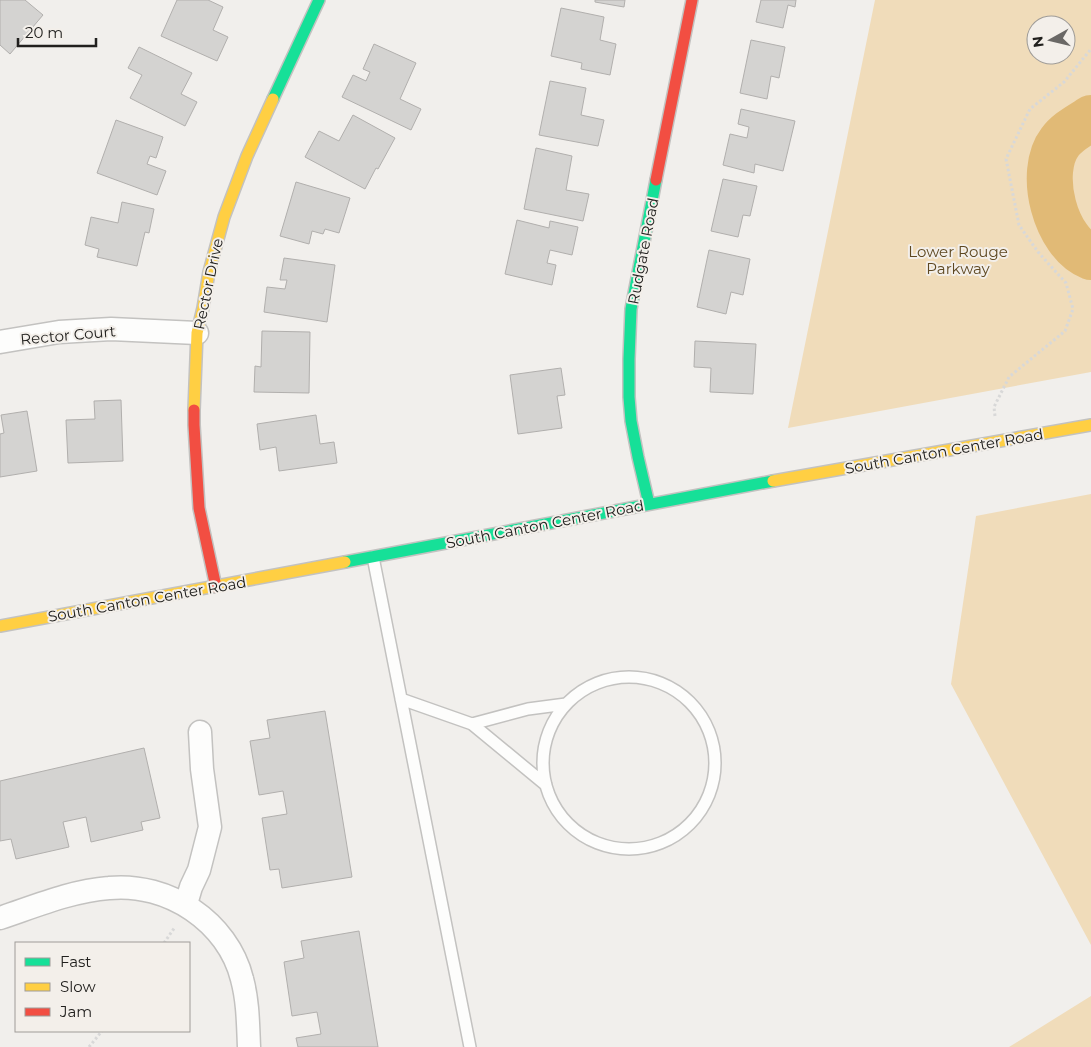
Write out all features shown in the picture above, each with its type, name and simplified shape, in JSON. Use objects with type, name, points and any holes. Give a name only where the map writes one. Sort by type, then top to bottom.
[{"type":"street","name":"Rector Drive","points":[[216,587],[200,508],[194,425],[197,333],[209,272],[224,217],[247,156],[319,0]]},
{"type":"street","name":"Rudgate Road","points":[[649,504],[640,468],[630,409],[628,361],[631,309],[692,0]]},
{"type":"street","name":"Rector Court","points":[[0,342],[59,332],[110,329],[197,333]]},
{"type":"street","name":"South Canton Center Road","points":[[0,626],[216,587],[649,504],[1091,425]]},
{"type":"street","points":[[186,904],[199,870],[210,827],[202,769],[200,732]]},
{"type":"street","points":[[0,918],[73,894],[110,887],[131,887],[150,890],[186,904],[205,919],[219,934],[233,955],[242,978],[245,994],[249,1047]]},
{"type":"lane","points":[[373,557],[470,1047]]},
{"type":"lane","points":[[642,677],[668,685],[691,702],[707,725],[715,752],[714,780],[704,806],[686,828],[661,843],[632,849],[604,845],[578,832],[558,811],[546,785],[544,756],[550,728],[566,704],[588,687],[614,678],[642,677]]},
{"type":"lane","points":[[401,699],[472,724],[546,785]]},
{"type":"lane","points":[[472,724],[528,709],[566,704]]},
{"type":"path","points":[[998,441],[994,406],[1008,377],[1065,331],[1073,309],[1066,283],[1038,252],[1019,225],[1006,159],[1030,109],[1064,82],[1091,49]]},
{"type":"path","points":[[89,1047],[101,1032]]},
{"type":"green space","name":"Lower Rouge Parkway","points":[[875,0],[1091,0],[1091,372],[788,428]]},
{"type":"green space","points":[[1091,494],[1091,945],[951,684],[976,516]]},
{"type":"green space","points":[[1091,996],[1091,1047],[1009,1047]]},
{"type":"building","points":[[0,0],[25,0],[43,15],[10,54],[0,45]]},
{"type":"building","points":[[177,0],[208,0],[223,7],[213,30],[228,37],[217,61],[161,36]]},
{"type":"building","points":[[595,0],[625,0],[624,7],[595,2]]},
{"type":"building","points":[[761,0],[796,0],[795,7],[788,5],[783,28],[756,22]]},
{"type":"building","points":[[561,8],[604,17],[600,40],[616,44],[610,75],[581,69],[582,63],[551,56]]},
{"type":"building","points":[[751,40],[785,47],[779,78],[771,76],[767,99],[740,93]]},
{"type":"building","points":[[374,44],[416,63],[400,99],[421,109],[411,130],[342,97],[353,75],[366,81],[370,72],[363,69]]},
{"type":"building","points":[[139,47],[192,73],[181,94],[197,102],[185,126],[130,98],[142,75],[128,68]]},
{"type":"building","points":[[550,81],[586,88],[581,115],[604,120],[598,146],[539,135]]},
{"type":"building","points":[[741,109],[795,121],[783,171],[755,164],[754,173],[723,165],[730,134],[747,138],[749,127],[738,124]]},
{"type":"building","points":[[353,115],[395,138],[365,189],[305,157],[319,131],[339,141]]},
{"type":"building","points":[[116,120],[163,137],[156,158],[150,156],[147,164],[166,171],[157,195],[97,173]]},
{"type":"building","points":[[536,148],[572,156],[566,190],[589,194],[583,221],[524,209]]},
{"type":"building","points":[[723,179],[757,186],[750,216],[743,215],[738,237],[711,231]]},
{"type":"building","points":[[296,182],[350,198],[339,233],[325,229],[323,234],[312,231],[309,244],[280,236]]},
{"type":"building","points":[[122,202],[154,209],[149,233],[145,232],[137,266],[97,257],[99,249],[85,245],[91,217],[118,223]]},
{"type":"building","points":[[517,220],[549,228],[550,221],[578,227],[572,255],[550,250],[547,263],[556,265],[552,285],[505,274]]},
{"type":"building","points":[[709,250],[750,259],[743,295],[731,292],[726,314],[697,307]]},
{"type":"building","points":[[284,258],[335,265],[327,322],[264,312],[267,287],[285,289],[287,280],[280,280]]},
{"type":"building","points":[[262,331],[310,332],[309,393],[254,392],[255,366],[261,367]]},
{"type":"building","points":[[695,341],[756,344],[753,394],[710,392],[711,368],[694,367]]},
{"type":"building","points":[[561,368],[565,395],[557,396],[562,428],[518,434],[510,375]]},
{"type":"building","points":[[121,400],[123,461],[68,463],[66,420],[95,419],[94,401]]},
{"type":"building","points":[[27,411],[37,471],[0,477],[0,434],[4,433],[1,415]]},
{"type":"building","points":[[316,415],[320,444],[334,442],[337,463],[279,471],[276,447],[260,450],[257,424]]},
{"type":"building","points":[[325,711],[352,877],[282,888],[279,869],[270,870],[262,818],[287,814],[283,791],[259,795],[250,741],[270,738],[267,720]]},
{"type":"building","points":[[144,748],[160,818],[141,822],[143,830],[91,842],[86,817],[63,822],[69,847],[16,859],[11,839],[0,841],[0,781]]},
{"type":"building","points":[[359,931],[378,1047],[298,1047],[296,1038],[321,1034],[317,1012],[292,1016],[284,962],[304,958],[301,941]]},
{"type":"waterway","points":[[1091,118],[1063,138],[1053,155],[1050,171],[1050,188],[1059,222],[1078,249],[1091,257]]},
{"type":"traffic: fast","points":[[273,99],[319,0]]},
{"type":"traffic: fast","points":[[649,504],[631,421],[629,359],[631,309],[656,180]]},
{"type":"traffic: fast","points":[[345,562],[773,481]]},
{"type":"traffic: slow","points":[[194,410],[197,333],[209,272],[224,217],[247,156],[273,99]]},
{"type":"traffic: slow","points":[[773,481],[1091,425]]},
{"type":"traffic: slow","points":[[0,626],[345,562]]},
{"type":"traffic: jam","points":[[656,180],[692,0]]},
{"type":"traffic: jam","points":[[194,410],[199,508],[216,587]]}]
